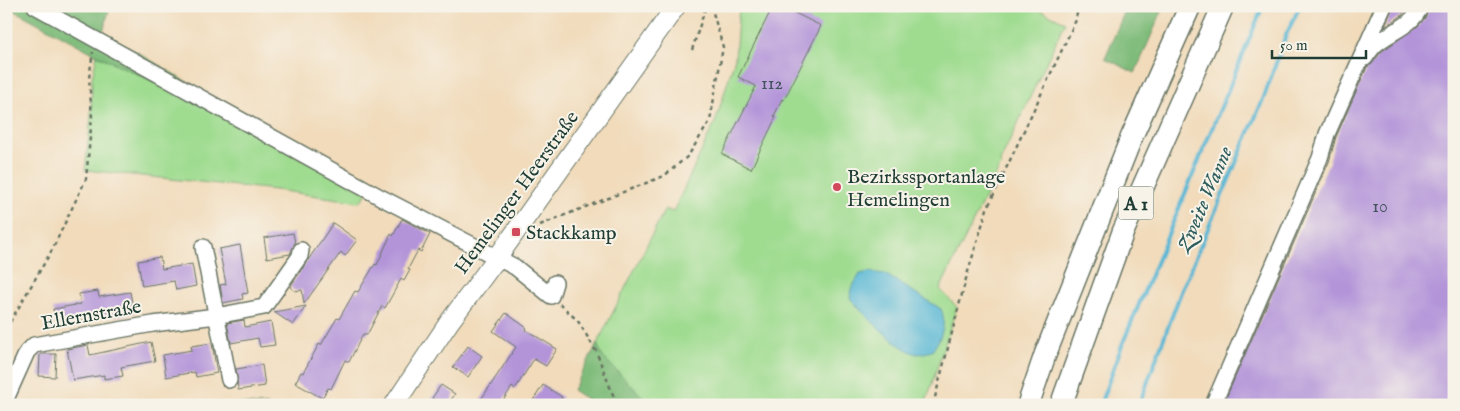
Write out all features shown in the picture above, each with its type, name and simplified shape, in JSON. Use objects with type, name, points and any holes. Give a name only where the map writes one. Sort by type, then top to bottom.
[{"type":"highway","name":"A 1","points":[[1028,405],[1097,222],[1132,136],[1190,6]]},
{"type":"highway","name":"A 1","points":[[1061,405],[1123,232],[1223,6]]},
{"type":"main road","name":"Hemelinger Heerstraße","points":[[394,405],[450,321],[520,227],[676,6]]},
{"type":"street","points":[[35,6],[391,203],[515,267],[553,289]]},
{"type":"street","points":[[1213,405],[1316,167],[1327,134],[1384,6]]},
{"type":"street","points":[[1357,66],[1376,45],[1406,26],[1421,6]]},
{"type":"street","points":[[203,246],[229,380]]},
{"type":"street","name":"Ellernstraße","points":[[6,399],[27,352],[34,345],[264,307],[300,256],[301,250]]},
{"type":"path","points":[[692,50],[706,6]]},
{"type":"path","points":[[520,227],[529,229],[664,176],[688,156],[710,121],[723,47],[711,6]]},
{"type":"path","points":[[933,405],[967,275],[987,209],[1076,20],[1078,6]]},
{"type":"path","points":[[6,328],[52,250],[86,179],[92,117],[89,78],[95,40]]},
{"type":"path","points":[[553,289],[578,321],[596,351],[616,405]]},
{"type":"green space","points":[[6,6],[110,6],[103,32],[187,82],[181,94],[97,55]]},
{"type":"green space","name":"Bezirkssportanlage Hemelingen","points":[[739,6],[1032,6],[1065,22],[1000,162],[1001,165],[940,289],[957,307],[925,405],[651,405],[602,356],[597,344],[665,209],[673,212],[716,120],[735,58]]},
{"type":"green space","points":[[1127,6],[1164,6],[1135,73],[1105,58]]},
{"type":"green space","points":[[97,55],[181,94],[367,193],[360,202],[276,190],[85,170],[91,116],[92,78]]},
{"type":"green space","points":[[597,344],[602,356],[651,405],[596,405],[573,390]]},
{"type":"green space","points":[[111,399],[268,405],[112,405]]},
{"type":"water","points":[[869,272],[885,274],[941,309],[943,314],[942,331],[932,351],[917,354],[900,346],[863,313],[850,298],[851,289],[860,274]]},
{"type":"building","points":[[773,6],[781,6],[821,26],[784,100],[782,99],[774,116],[776,117],[751,169],[722,154],[756,86],[738,77]]},
{"type":"building","points":[[1393,6],[1410,6],[1401,16],[1385,27]]},
{"type":"building","points":[[1430,6],[1454,6],[1454,405],[1223,405],[1329,162],[1336,137],[1367,67],[1372,64],[1381,52],[1418,26],[1425,18]]},
{"type":"building","points":[[402,219],[430,234],[421,252],[418,250],[404,281],[401,279],[385,308],[382,306],[367,335],[363,334],[349,362],[345,360],[331,389],[328,388],[322,398],[295,383],[301,372],[303,373],[319,344],[321,345],[337,318],[339,319],[355,291],[358,292],[375,264],[377,265],[391,234],[393,236]]},
{"type":"building","points":[[333,223],[357,240],[345,256],[341,252],[304,304],[302,290],[295,291],[290,287]]},
{"type":"building","points":[[293,233],[295,243],[290,254],[267,258],[264,238]]},
{"type":"building","points":[[240,245],[248,293],[242,294],[243,299],[223,303],[220,285],[226,284],[219,249]]},
{"type":"building","points":[[160,257],[162,269],[192,264],[196,286],[176,290],[174,281],[142,286],[138,261]]},
{"type":"building","points":[[98,291],[99,297],[130,292],[134,313],[63,323],[62,318],[55,319],[53,309],[81,304],[79,294]]},
{"type":"building","points":[[306,306],[293,325],[274,312]]},
{"type":"building","points":[[506,313],[527,328],[526,330],[557,349],[546,366],[534,359],[515,389],[512,387],[500,405],[486,405],[480,401],[516,347],[493,331]]},
{"type":"building","points":[[244,320],[245,327],[271,322],[275,345],[260,347],[258,338],[231,343],[227,323]]},
{"type":"building","points":[[151,342],[155,361],[121,367],[123,376],[104,379],[104,375],[73,380],[67,349],[88,345],[90,355]]},
{"type":"building","points":[[212,343],[217,373],[196,377],[195,372],[166,377],[163,355],[192,350],[191,346]]},
{"type":"building","points":[[468,346],[482,356],[468,377],[453,367]]},
{"type":"building","points":[[40,354],[56,354],[55,377],[39,376]]},
{"type":"building","points":[[262,365],[265,386],[238,390],[236,369]]},
{"type":"building","points":[[441,385],[455,394],[448,405],[441,405],[432,398]]},
{"type":"building","points":[[543,385],[562,397],[557,405],[530,405]]},
{"type":"waterway","points":[[1100,405],[1122,345],[1263,6]]},
{"type":"waterway","name":"Zweite Wanne","points":[[1139,405],[1181,292],[1264,97],[1286,35],[1300,6]]},
{"type":"place","name":"Bezirkssportanlage Hemelingen","points":[[837,187]]},
{"type":"place","name":"Stackkamp","points":[[516,232]]}]
